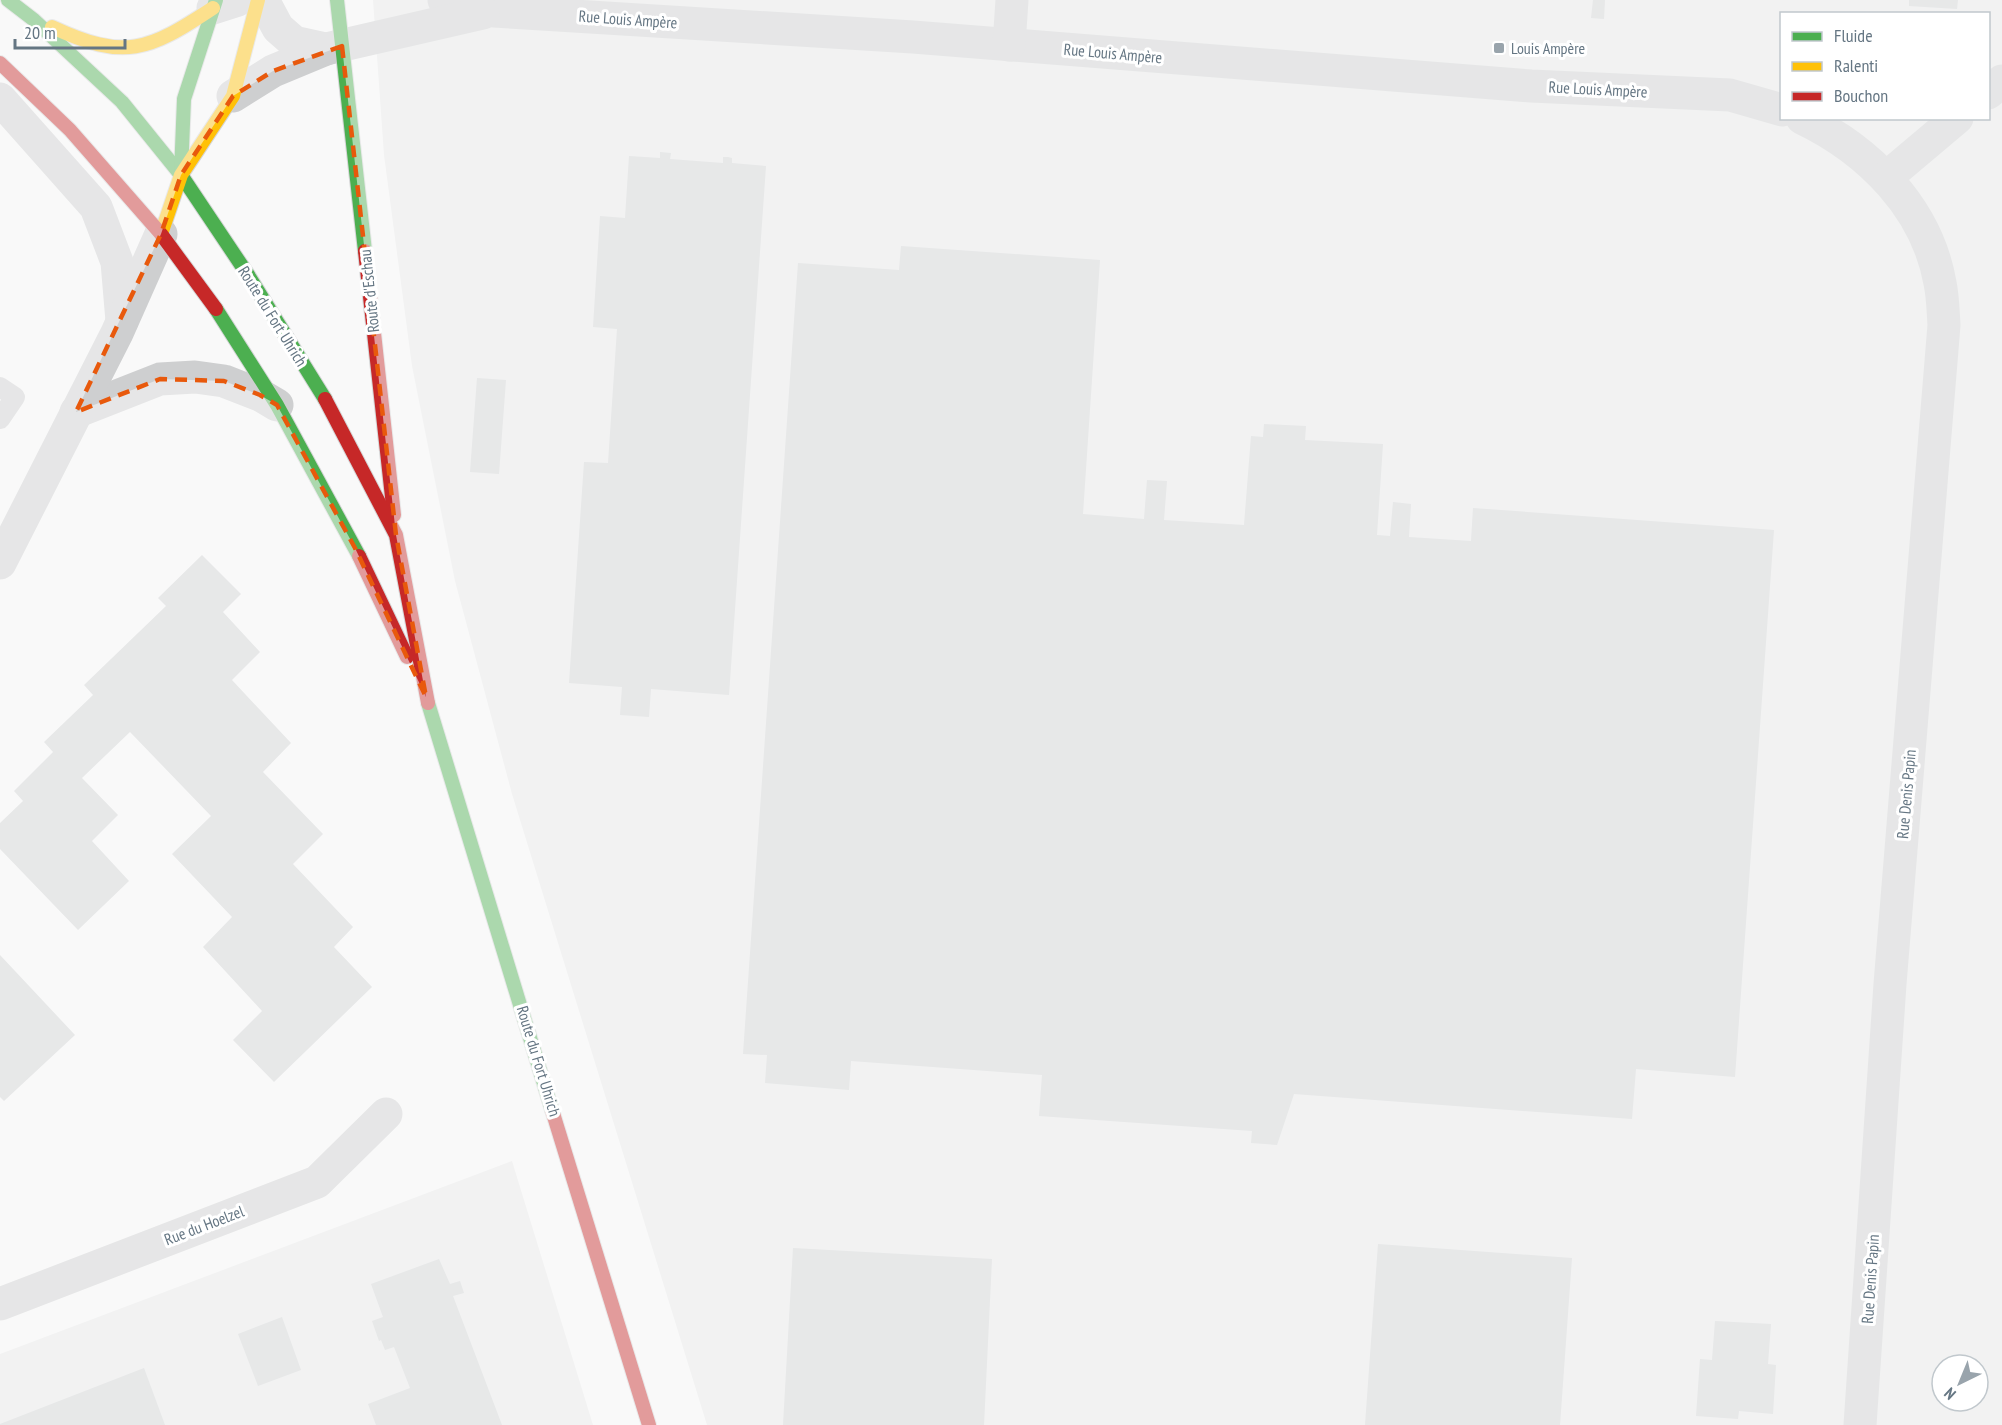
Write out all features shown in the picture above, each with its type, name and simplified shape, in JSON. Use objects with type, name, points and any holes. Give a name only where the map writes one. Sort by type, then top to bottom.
[{"type":"main road","name":"Route du Fort Uhrich","points":[[8,0],[34,20],[122,102],[181,175],[248,275],[328,404],[396,535],[426,697],[649,1425]]},
{"type":"main road","points":[[161,234],[181,175],[233,96],[258,0]]},
{"type":"main road","name":"Route d'Eschau","points":[[336,0],[334,48],[396,535]]},
{"type":"main road","points":[[34,20],[92,44],[118,49],[141,47],[167,38],[222,3]]},
{"type":"main road","points":[[181,175],[184,99],[222,3]]},
{"type":"main road","name":"Route du Fort Uhrich","points":[[0,63],[70,130],[161,234],[223,318],[277,405],[355,548],[426,697]]},
{"type":"street","points":[[263,0],[278,28],[294,42],[334,48]]},
{"type":"street","name":"Rue Louis Ampère","points":[[444,0],[494,11],[1009,45],[1520,85],[1730,95],[1780,109]]},
{"type":"street","points":[[1009,45],[1012,0]]},
{"type":"street","points":[[233,96],[273,70],[334,48],[494,11]]},
{"type":"street","points":[[1990,92],[2002,81]]},
{"type":"street","points":[[0,99],[96,207],[117,262],[122,322]]},
{"type":"street","points":[[1806,120],[1854,148],[1887,177],[1955,120]]},
{"type":"street","name":"Rue Denis Papin","points":[[1860,1425],[1890,984],[1944,325],[1940,283],[1930,247],[1910,208],[1887,177]]},
{"type":"street","points":[[0,564],[122,322],[161,234]]},
{"type":"street","points":[[76,412],[160,379],[195,377],[224,381],[260,395],[277,405]]},
{"type":"street","name":"Rue du Hoelzel","points":[[0,1304],[317,1182],[386,1114]]},
{"type":"lane","points":[[0,387],[15,398],[0,419]]},
{"type":"highlighted area","points":[[342,46],[396,535],[426,697],[355,548],[277,405],[260,395],[224,381],[160,379],[76,412],[161,234],[181,175],[233,96],[273,71]]},
{"type":"shaded area","points":[[373,0],[2002,0],[2002,1425],[707,1425],[512,794],[455,581],[412,366],[384,155]]},
{"type":"shaded area","points":[[512,1161],[593,1425],[0,1425],[0,1354]]},
{"type":"building","points":[[1593,0],[1605,0],[1604,19],[1591,18]]},
{"type":"building","points":[[1909,0],[1958,0],[1957,9],[1909,6]]},
{"type":"building","points":[[660,152],[671,153],[670,159],[723,163],[723,157],[728,157],[732,158],[732,163],[766,166],[729,695],[651,689],[649,717],[620,715],[622,687],[569,683],[584,462],[608,463],[617,329],[593,327],[600,216],[625,218],[629,156],[660,158]]},
{"type":"building","points":[[901,246],[1100,260],[1083,514],[1144,519],[1147,480],[1167,481],[1164,520],[1244,525],[1251,436],[1263,437],[1264,424],[1306,426],[1305,440],[1383,444],[1377,535],[1390,536],[1393,502],[1411,504],[1409,537],[1471,541],[1473,508],[1774,530],[1735,1077],[1636,1069],[1632,1119],[1294,1094],[1277,1145],[1251,1143],[1252,1131],[1039,1116],[1042,1075],[851,1061],[849,1090],[765,1083],[767,1055],[743,1054],[798,263],[899,270]]},
{"type":"building","points":[[477,378],[506,380],[499,474],[470,472]]},
{"type":"building","points":[[202,555],[241,594],[223,612],[260,652],[232,680],[291,743],[263,772],[323,834],[293,864],[353,927],[334,947],[372,987],[274,1082],[233,1040],[262,1011],[203,947],[232,917],[172,854],[211,816],[130,732],[82,778],[118,815],[92,841],[129,881],[78,930],[0,849],[0,823],[23,801],[14,791],[53,752],[44,742],[93,695],[84,685],[166,606],[158,598]]},
{"type":"building","points":[[0,955],[75,1035],[4,1101],[0,1097]]},
{"type":"building","points":[[1378,1244],[1572,1258],[1560,1425],[1365,1425]]},
{"type":"building","points":[[793,1248],[992,1259],[984,1425],[783,1425]]},
{"type":"building","points":[[439,1259],[450,1284],[460,1281],[464,1293],[453,1296],[502,1425],[376,1425],[368,1404],[410,1388],[394,1347],[385,1350],[381,1340],[379,1341],[372,1321],[383,1317],[371,1284]]},
{"type":"building","points":[[282,1317],[301,1370],[258,1386],[238,1334]]},
{"type":"building","points":[[1715,1321],[1771,1324],[1768,1364],[1776,1365],[1773,1414],[1739,1411],[1738,1419],[1696,1416],[1700,1359],[1712,1360]]},
{"type":"building","points":[[144,1368],[165,1425],[0,1425],[0,1424]]},
{"type":"traffic: fast","points":[[8,0],[34,20],[122,102],[181,175],[248,275],[325,399]]},
{"type":"traffic: fast","points":[[181,173],[184,99],[216,0]]},
{"type":"traffic: fast","points":[[337,0],[365,251]]},
{"type":"traffic: fast","points":[[216,309],[277,405],[359,556]]},
{"type":"traffic: fast","points":[[428,703],[552,1110]]},
{"type":"traffic: slow","points":[[161,234],[181,175],[233,96],[258,0]]},
{"type":"traffic: slow","points":[[52,27],[77,38],[99,44],[118,47],[136,46],[171,34],[213,8]]},
{"type":"traffic: jam","points":[[0,63],[70,130],[161,234],[216,309]]},
{"type":"traffic: jam","points":[[365,251],[394,515]]},
{"type":"traffic: jam","points":[[325,399],[396,535],[428,703]]},
{"type":"traffic: jam","points":[[359,556],[407,657]]},
{"type":"traffic: jam","points":[[552,1110],[649,1425]]},
{"type":"place","name":"Louis Ampère","points":[[1499,48]]}]
